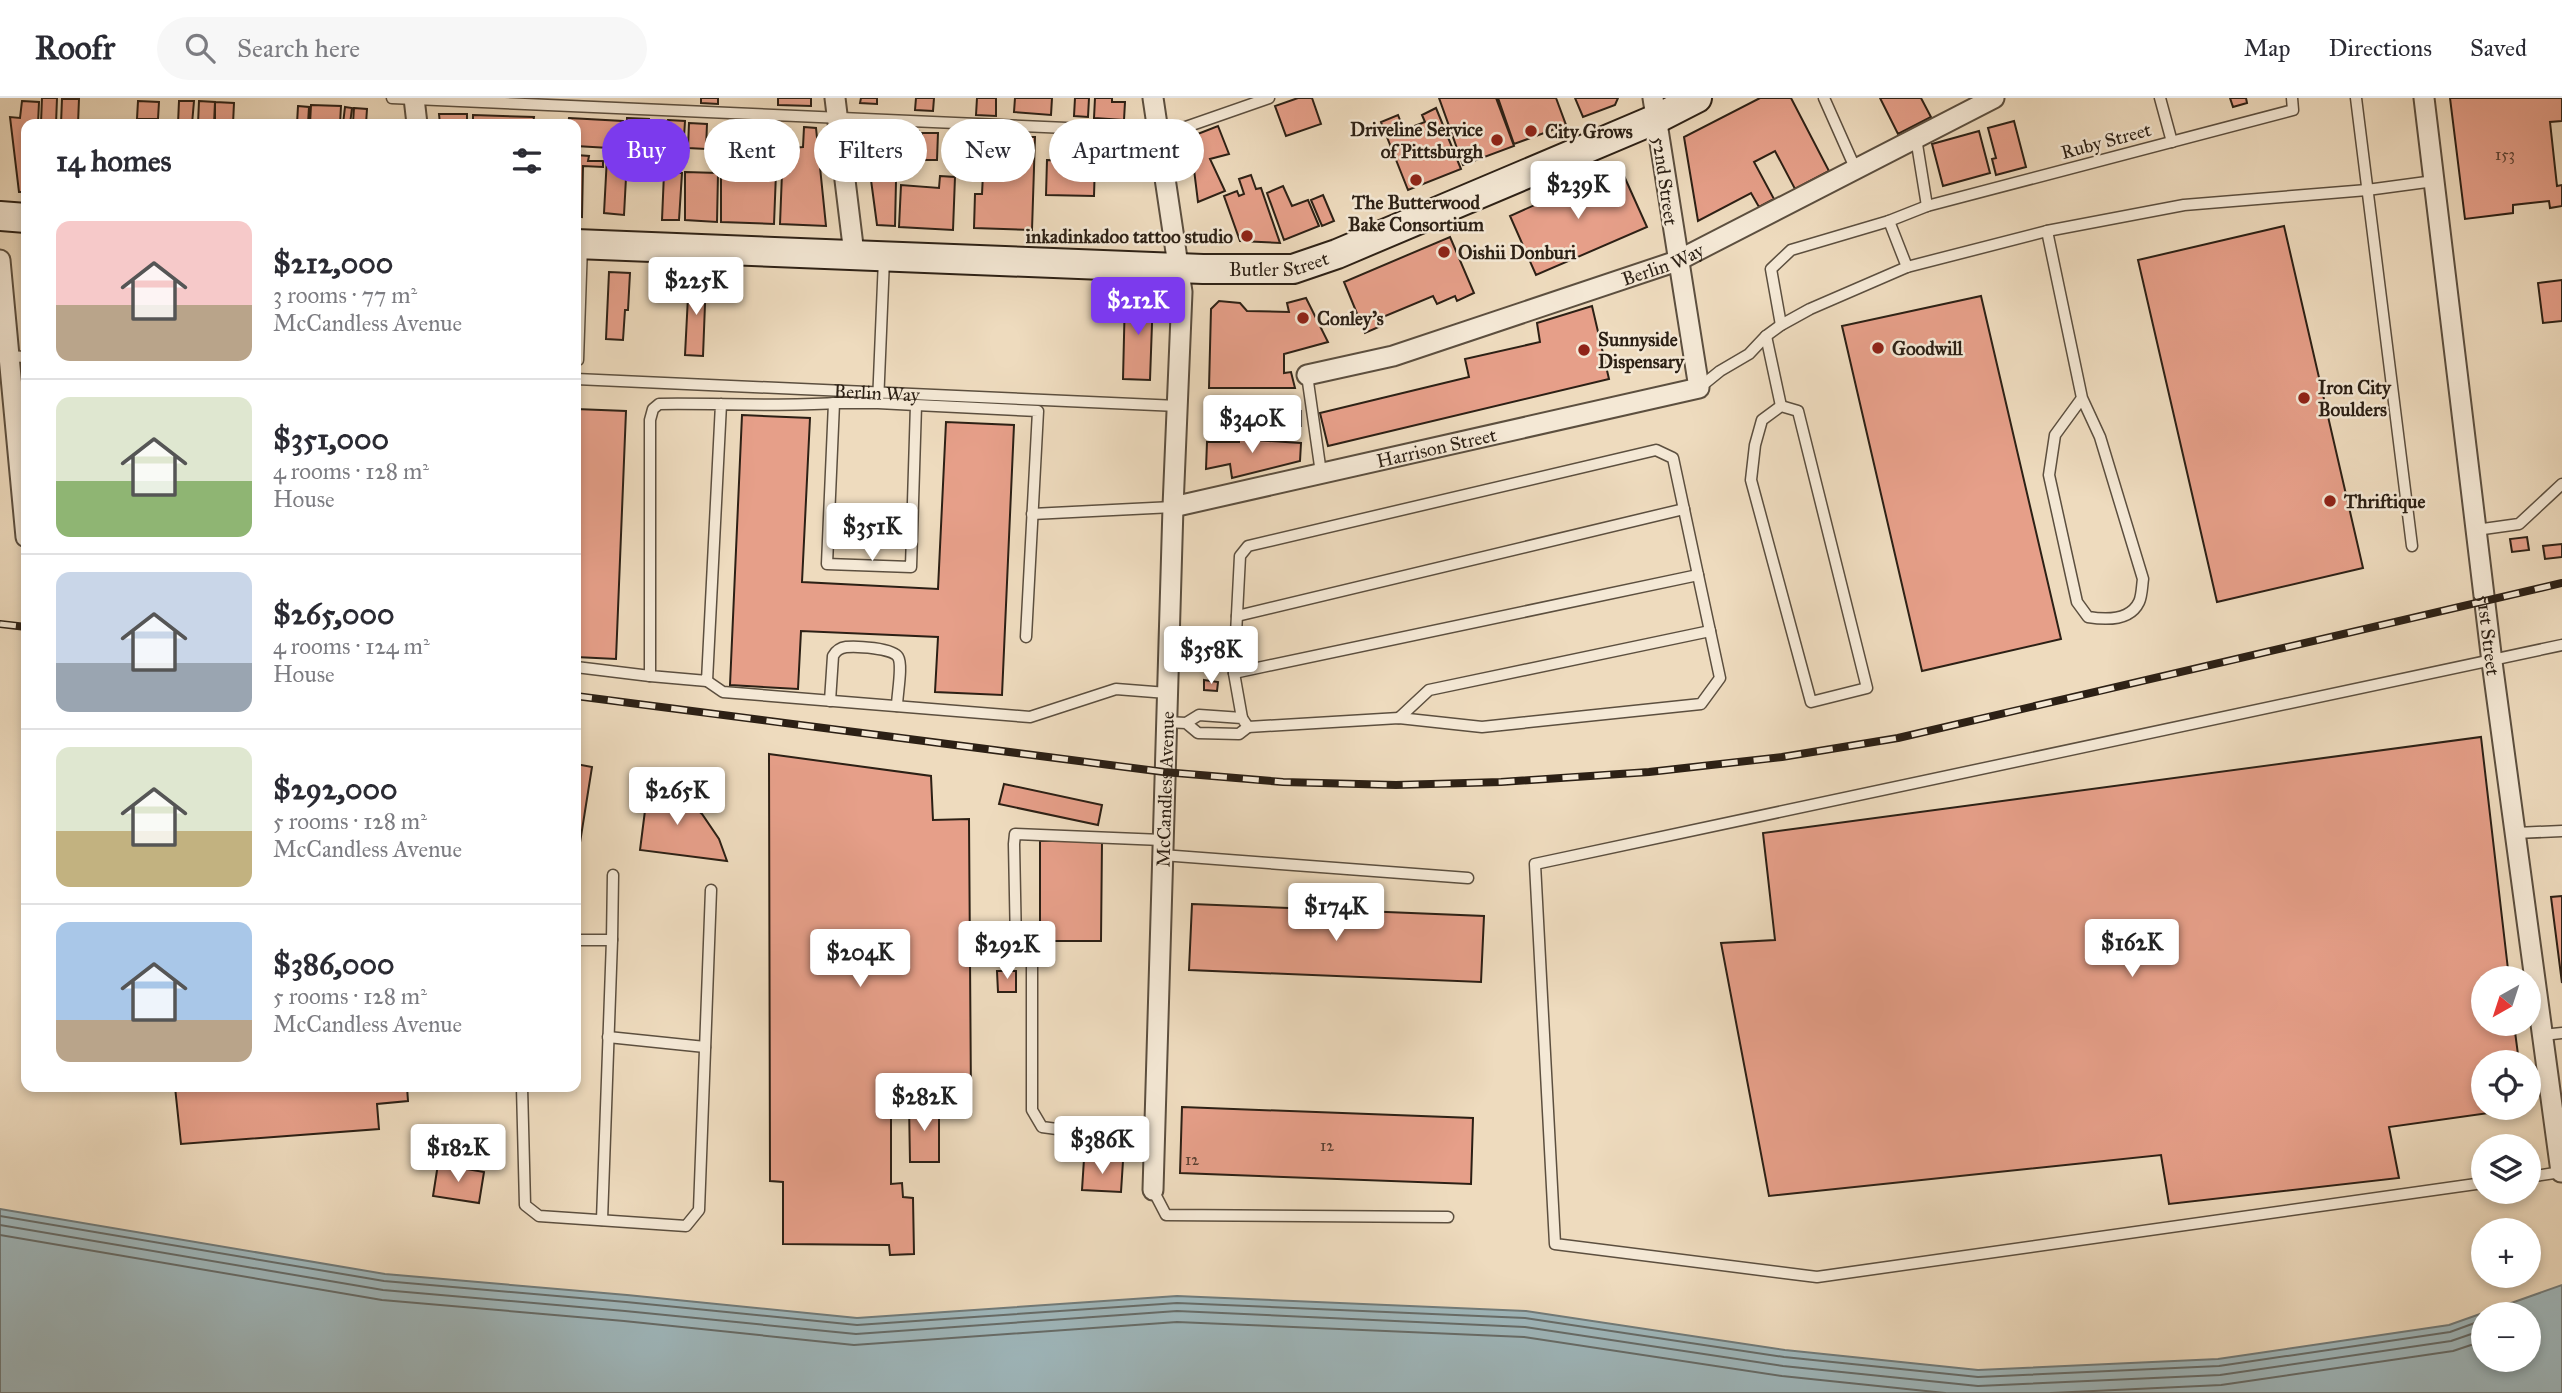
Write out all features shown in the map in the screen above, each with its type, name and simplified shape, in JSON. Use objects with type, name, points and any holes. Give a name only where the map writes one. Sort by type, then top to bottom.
[{"type":"main road","name":"Butler Street","points":[[581,244],[1180,268],[1293,269],[1337,254],[1655,109],[1696,98]]},
{"type":"main road","points":[[0,216],[21,218]]},
{"type":"street","points":[[835,98],[854,254]]},
{"type":"street","name":"McCandless Avenue","points":[[1153,98],[1155,119]]},
{"type":"street","name":"Berlin Way","points":[[1307,375],[1393,356],[1677,261],[1994,98]]},
{"type":"street","name":"51st Street","points":[[2424,98],[2492,662],[2516,833],[2552,1034],[2561,1172]]},
{"type":"street","points":[[414,99],[416,119]]},
{"type":"street","name":"52nd Street","points":[[1655,109],[1699,388]]},
{"type":"street","name":"McCandless Avenue","points":[[1153,1190],[1166,722],[1182,292],[1165,182]]},
{"type":"street","points":[[0,260],[21,447]]},
{"type":"street","name":"Harrison Street","points":[[1173,507],[1699,388]]},
{"type":"lane","points":[[392,98],[1049,127]]},
{"type":"lane","points":[[1204,121],[1269,98]]},
{"type":"lane","points":[[1824,98],[1856,170]]},
{"type":"lane","points":[[2160,98],[2172,142]]},
{"type":"lane","name":"Ruby Street","points":[[1781,326],[1771,269],[1791,250],[1889,221],[1927,206],[2293,110],[2292,98]]},
{"type":"lane","points":[[2356,98],[2412,547]]},
{"type":"lane","points":[[1916,138],[1927,206]]},
{"type":"lane","points":[[1699,388],[1720,370],[1749,354],[1766,336],[1810,309],[1907,267],[2048,231],[2184,205],[2367,190],[2434,181]]},
{"type":"lane","points":[[1889,221],[1907,267]]},
{"type":"lane","points":[[2048,231],[2082,398],[2100,437],[2143,579],[2139,602],[2126,615],[2108,621],[2088,617],[2077,602],[2049,475],[2055,435],[2082,398]]},
{"type":"lane","points":[[878,403],[884,256]]},
{"type":"lane","points":[[1766,336],[1781,406]]},
{"type":"lane","points":[[1307,375],[1321,473]]},
{"type":"lane","name":"Berlin Way","points":[[581,379],[1178,406]]},
{"type":"lane","points":[[834,403],[827,564],[897,566],[911,566],[916,405]]},
{"type":"lane","points":[[650,676],[650,420],[653,409],[659,404],[878,403],[1038,411],[1026,637]]},
{"type":"lane","points":[[707,681],[721,404]]},
{"type":"lane","points":[[1781,406],[1798,411],[1867,688],[1811,702],[1751,480],[1755,445],[1762,420],[1781,406]]},
{"type":"lane","points":[[1166,722],[1186,723],[1199,715],[1245,722],[1399,718],[1482,727],[1701,704],[1720,678],[1673,458],[1656,450],[1248,546],[1240,556],[1234,673],[1245,722],[1239,734],[1198,733],[1186,723]]},
{"type":"lane","points":[[2476,530],[2519,524],[2562,484]]},
{"type":"lane","points":[[1032,514],[1173,507]]},
{"type":"lane","points":[[1237,616],[1684,509]]},
{"type":"lane","points":[[1234,673],[1698,575]]},
{"type":"lane","points":[[1399,718],[1429,690],[1710,631]]},
{"type":"lane","points":[[2471,1185],[1816,1277],[1555,1244],[1535,864],[2562,645]]},
{"type":"lane","points":[[830,701],[833,656],[837,650],[845,647],[891,650],[897,654],[900,662],[897,706]]},
{"type":"lane","points":[[581,668],[707,681],[723,692],[1030,717],[1116,689],[1167,693]]},
{"type":"lane","points":[[2516,833],[2562,831]]},
{"type":"lane","points":[[1153,1142],[1041,1127],[1032,1110],[1032,964],[1016,945],[1015,834],[1135,837],[1162,847],[1468,878]]},
{"type":"lane","points":[[602,1220],[613,875]]},
{"type":"lane","points":[[522,1092],[525,1205],[539,1216],[686,1226],[699,1210],[711,890]]},
{"type":"lane","points":[[581,940],[612,940]]},
{"type":"lane","points":[[608,1037],[705,1047]]},
{"type":"lane","points":[[2541,1175],[2561,1172]]},
{"type":"lane","points":[[1153,1190],[1166,1215],[1448,1217]]},
{"type":"water","points":[[0,1209],[385,1274],[857,1318],[1177,1296],[1526,1311],[1785,1350],[1978,1370],[2218,1359],[2449,1325],[2471,1317],[2471,1372],[2541,1372],[2541,1302],[2514,1302],[2562,1285],[2562,1393],[0,1393]]},
{"type":"building","points":[[42,98],[57,98],[56,119],[41,119]]},
{"type":"building","points":[[701,98],[718,98],[718,104],[701,103]]},
{"type":"building","points":[[778,98],[811,98],[811,106],[778,105]]},
{"type":"building","points":[[861,98],[877,98],[877,104],[860,103]]},
{"type":"building","points":[[916,98],[934,98],[933,111],[915,110]]},
{"type":"building","points":[[977,98],[996,98],[996,116],[976,115]]},
{"type":"building","points":[[1015,98],[1052,98],[1051,115],[1014,112]]},
{"type":"building","points":[[1075,98],[1089,98],[1088,117],[1074,116]]},
{"type":"building","points":[[1095,98],[1112,98],[1112,102],[1125,102],[1124,119],[1094,118]]},
{"type":"building","points":[[1298,98],[1312,98],[1321,124],[1286,136],[1275,106]]},
{"type":"building","points":[[1439,98],[1496,98],[1514,146],[1463,165]]},
{"type":"building","points":[[1498,98],[1556,98],[1566,125],[1514,144]]},
{"type":"building","points":[[1575,98],[1618,98],[1615,105],[1583,117]]},
{"type":"building","points":[[1760,98],[1791,98],[1829,171],[1795,189],[1775,151],[1754,162],[1774,199],[1759,207],[1751,193],[1698,221],[1684,137]]},
{"type":"building","points":[[1880,98],[1921,98],[1931,117],[1898,134]]},
{"type":"building","points":[[2230,98],[2246,98],[2247,103],[2233,107]]},
{"type":"building","points":[[2450,98],[2562,98],[2562,121],[2550,122],[2557,186],[2562,185],[2562,206],[2550,208],[2549,201],[2513,205],[2513,213],[2465,219]]},
{"type":"building","points":[[62,99],[79,99],[78,119],[61,119]]},
{"type":"building","points":[[22,101],[39,102],[38,119],[21,119],[19,192],[10,117],[20,118]]},
{"type":"building","points":[[138,101],[159,102],[158,119],[137,119]]},
{"type":"building","points":[[179,101],[194,101],[192,119],[178,119]]},
{"type":"building","points":[[199,101],[215,102],[214,119],[198,119]]},
{"type":"building","points":[[215,102],[234,103],[233,119],[215,119]]},
{"type":"building","points":[[311,105],[341,106],[340,119],[310,119]]},
{"type":"building","points":[[298,106],[309,107],[308,119],[297,119]]},
{"type":"building","points":[[345,107],[352,108],[351,119],[344,119]]},
{"type":"building","points":[[354,108],[367,109],[366,119],[353,119]]},
{"type":"building","points":[[1436,108],[1461,169],[1408,190],[1381,122],[1398,115],[1404,130],[1425,122],[1422,115]]},
{"type":"building","points":[[439,114],[467,114],[467,119],[440,119]]},
{"type":"building","points":[[473,115],[534,117],[534,119],[473,119]]},
{"type":"building","points":[[569,118],[602,120],[602,148],[581,146],[581,119],[569,119]]},
{"type":"building","points":[[2014,121],[2026,167],[1996,175],[1992,159],[1996,158],[1988,128]]},
{"type":"building","points":[[690,123],[704,124],[704,149],[690,148]]},
{"type":"building","points":[[1218,126],[1229,154],[1210,159],[1225,191],[1198,202],[1196,182],[1204,182],[1204,132]]},
{"type":"building","points":[[804,127],[814,128],[814,182],[822,182],[826,226],[780,224],[782,182],[800,182],[800,147],[803,147]]},
{"type":"building","points":[[1979,131],[1990,173],[1943,186],[1932,144]]},
{"type":"building","points":[[927,133],[938,133],[937,160],[927,160]]},
{"type":"building","points":[[581,155],[589,156],[588,161],[602,161],[602,167],[583,166],[582,217]]},
{"type":"building","points":[[1047,160],[1049,182],[1094,182],[1094,196],[1046,195]]},
{"type":"building","points":[[1620,167],[1647,227],[1536,275],[1510,216]]},
{"type":"building","points":[[690,172],[704,173],[704,182],[718,182],[717,222],[685,220],[685,182],[690,182]]},
{"type":"building","points":[[1251,175],[1256,189],[1261,188],[1280,243],[1240,241],[1224,196],[1237,191],[1239,196],[1244,194],[1239,179]]},
{"type":"building","points":[[940,176],[941,182],[955,182],[953,230],[899,227],[901,185],[939,188]]},
{"type":"building","points":[[606,182],[626,182],[624,215],[604,213]]},
{"type":"building","points":[[664,182],[681,182],[679,220],[662,220]]},
{"type":"building","points":[[721,182],[776,182],[774,224],[721,222]]},
{"type":"building","points":[[871,182],[896,182],[895,226],[877,225]]},
{"type":"building","points":[[983,182],[1034,182],[1032,230],[974,228],[975,194],[982,194]]},
{"type":"building","points":[[1283,186],[1292,206],[1308,200],[1319,226],[1284,240],[1267,193]]},
{"type":"building","points":[[1323,195],[1334,221],[1322,226],[1311,200]]},
{"type":"building","points":[[2284,226],[2363,568],[2217,602],[2138,260]]},
{"type":"building","points":[[1450,237],[1474,293],[1457,301],[1455,296],[1437,304],[1433,296],[1378,319],[1381,326],[1365,333],[1344,282]]},
{"type":"building","points":[[609,272],[630,273],[623,340],[606,339]]},
{"type":"building","points":[[689,277],[706,278],[703,356],[685,355]]},
{"type":"building","points":[[2562,280],[2562,321],[2543,323],[2538,283]]},
{"type":"building","points":[[1125,295],[1153,296],[1150,380],[1123,379]]},
{"type":"building","points":[[1981,296],[2061,639],[1922,671],[1842,326]]},
{"type":"building","points":[[1306,298],[1328,342],[1284,354],[1284,373],[1291,372],[1295,388],[1209,388],[1211,309],[1219,301],[1240,303],[1247,311],[1289,312],[1287,303]]},
{"type":"building","points":[[1592,306],[1609,379],[1328,446],[1320,413],[1469,377],[1465,359],[1540,342],[1537,323]]},
{"type":"building","points":[[1243,401],[1263,402],[1257,424],[1206,424],[1207,408],[1243,409]]},
{"type":"building","points":[[581,409],[626,411],[616,659],[581,657]]},
{"type":"building","points":[[1284,411],[1301,411],[1301,426],[1284,426]]},
{"type":"building","points":[[742,415],[810,418],[802,582],[938,589],[946,422],[1014,425],[1002,695],[935,692],[938,637],[801,631],[798,689],[730,685]]},
{"type":"building","points":[[1239,439],[1301,443],[1300,461],[1232,478],[1230,464],[1206,469],[1207,442],[1239,442]]},
{"type":"building","points":[[2527,537],[2529,550],[2512,552],[2510,539]]},
{"type":"building","points":[[2562,544],[2562,557],[2545,559],[2543,546]]},
{"type":"building","points":[[1204,680],[1218,682],[1217,691],[1204,690]]},
{"type":"building","points":[[2481,737],[2508,966],[2471,966],[2471,1036],[2516,1036],[2517,1050],[2471,1050],[2471,1115],[2389,1127],[2399,1178],[2169,1204],[2161,1155],[1769,1196],[1721,943],[1775,940],[1763,833]]},
{"type":"building","points":[[769,754],[931,776],[933,820],[969,819],[971,1100],[891,1100],[891,1184],[902,1183],[903,1197],[913,1198],[914,1254],[890,1255],[889,1245],[783,1244],[783,1182],[770,1181]]},
{"type":"building","points":[[581,765],[592,767],[581,836]]},
{"type":"building","points":[[649,779],[676,791],[702,814],[719,839],[727,861],[640,850]]},
{"type":"building","points":[[1004,784],[1102,805],[1098,825],[999,804]]},
{"type":"building","points":[[1040,841],[1102,841],[1101,941],[1040,941]]},
{"type":"building","points":[[2562,896],[2562,983],[2551,897]]},
{"type":"building","points":[[1349,898],[1353,899],[1353,907],[1349,908],[1345,907],[1344,903],[1345,899]]},
{"type":"building","points":[[1192,904],[1484,916],[1481,982],[1189,970]]},
{"type":"building","points":[[997,971],[1016,971],[1016,992],[998,992]]},
{"type":"building","points":[[176,1092],[407,1092],[408,1101],[377,1104],[379,1129],[181,1144]]},
{"type":"building","points":[[909,1104],[939,1104],[939,1162],[910,1162]]},
{"type":"building","points":[[1182,1107],[1473,1118],[1471,1184],[1180,1173]]},
{"type":"building","points":[[1084,1159],[1123,1161],[1121,1192],[1082,1190]]},
{"type":"building","points":[[438,1164],[484,1172],[479,1203],[433,1196]]},
{"type":"railway","points":[[581,697],[1164,772],[1283,782],[1396,785],[1501,782],[1649,772],[1782,757],[1898,738],[2562,583]]},
{"type":"railway","points":[[0,624],[21,626]]},
{"type":"place","name":"City Grows","points":[[1531,131]]},
{"type":"place","name":"Driveline Service of Pittsburgh","points":[[1497,140]]},
{"type":"place","name":"The Butterwood Bake Consortium","points":[[1416,180]]},
{"type":"place","name":"inkadinkadoo tattoo studio","points":[[1247,236]]},
{"type":"place","name":"Oishii Donburi","points":[[1444,252]]},
{"type":"place","name":"Conley's","points":[[1303,318]]},
{"type":"place","name":"Goodwill","points":[[1878,348]]},
{"type":"place","name":"Sunnyside Dispensary","points":[[1584,350]]},
{"type":"place","name":"Iron City Boulders","points":[[2304,398]]},
{"type":"place","name":"Thriftique","points":[[2330,501]]}]
